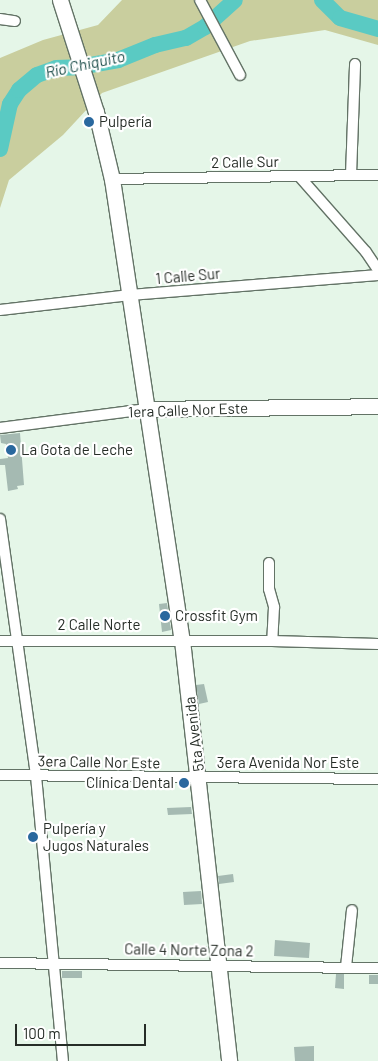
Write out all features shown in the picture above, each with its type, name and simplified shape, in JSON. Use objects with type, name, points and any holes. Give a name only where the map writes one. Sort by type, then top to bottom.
[{"type":"street","name":"5ta Avenida","points":[[60,0],[96,112],[112,179],[182,640],[199,778],[229,1061]]},
{"type":"street","points":[[200,0],[227,54],[240,75]]},
{"type":"street","points":[[0,19],[15,21]]},
{"type":"street","points":[[350,175],[355,64]]},
{"type":"street","name":"2 Calle Sur","points":[[112,179],[378,174]]},
{"type":"street","points":[[299,176],[366,252],[378,270]]},
{"type":"street","name":"1 Calle Sur","points":[[0,310],[130,295],[378,275]]},
{"type":"street","name":"1era Calle Nor Este","points":[[0,428],[146,409],[378,406]]},
{"type":"street","points":[[0,519],[36,776],[56,962],[64,1061]]},
{"type":"street","points":[[269,563],[269,589],[274,607],[272,641]]},
{"type":"street","name":"2 Calle Norte","points":[[0,640],[182,640],[378,644]]},
{"type":"street","name":"3era Calle Nor Este","points":[[0,776],[199,778]]},
{"type":"street","name":"3era Avenida Nor Este","points":[[199,778],[378,779]]},
{"type":"street","points":[[346,967],[352,910]]},
{"type":"street","name":"Calle 4 Norte Zona 2","points":[[0,963],[56,962],[378,968]]},
{"type":"green space","points":[[122,0],[378,0],[378,45],[325,30],[250,41],[102,93],[63,135],[9,180],[0,208],[0,58],[43,40],[98,25]]},
{"type":"building","name":"La Gota de Leche","points":[[20,433],[24,485],[17,486],[18,489],[8,491],[5,465],[0,465],[0,459],[8,458],[6,444],[1,443],[0,435]]},
{"type":"building","name":"Crossfit Gym","points":[[167,603],[171,630],[162,632],[159,604]]},
{"type":"building","points":[[204,684],[208,702],[199,704],[196,685]]},
{"type":"building","points":[[191,807],[192,814],[168,815],[167,808]]},
{"type":"building","points":[[233,874],[234,882],[219,884],[218,876]]},
{"type":"building","points":[[201,891],[202,904],[184,905],[183,892]]},
{"type":"building","points":[[275,940],[310,943],[309,958],[274,956]]},
{"type":"building","points":[[198,946],[207,946],[205,955],[198,956]]},
{"type":"building","points":[[62,971],[82,971],[82,978],[62,978]]},
{"type":"building","points":[[336,974],[344,974],[344,989],[335,988]]},
{"type":"building","points":[[369,975],[378,975],[378,984],[369,984]]},
{"type":"building","points":[[314,1046],[314,1061],[295,1061],[294,1047]]},
{"type":"waterway","name":"Río Chiquito","points":[[0,149],[10,104],[19,90],[37,75],[56,68],[79,67],[118,60],[155,45],[186,38],[205,27],[235,0]]},
{"type":"waterway","name":"Río Chiquito","points":[[322,0],[340,18],[378,29]]},
{"type":"place","name":"Pulpería","points":[[89,122]]},
{"type":"place","name":"La Gota de Leche","points":[[11,450]]},
{"type":"place","name":"Crossfit Gym","points":[[165,616]]},
{"type":"place","name":"Clínica Dental","points":[[184,783]]},
{"type":"place","name":"Pulpería y Jugos Naturales","points":[[33,837]]}]
